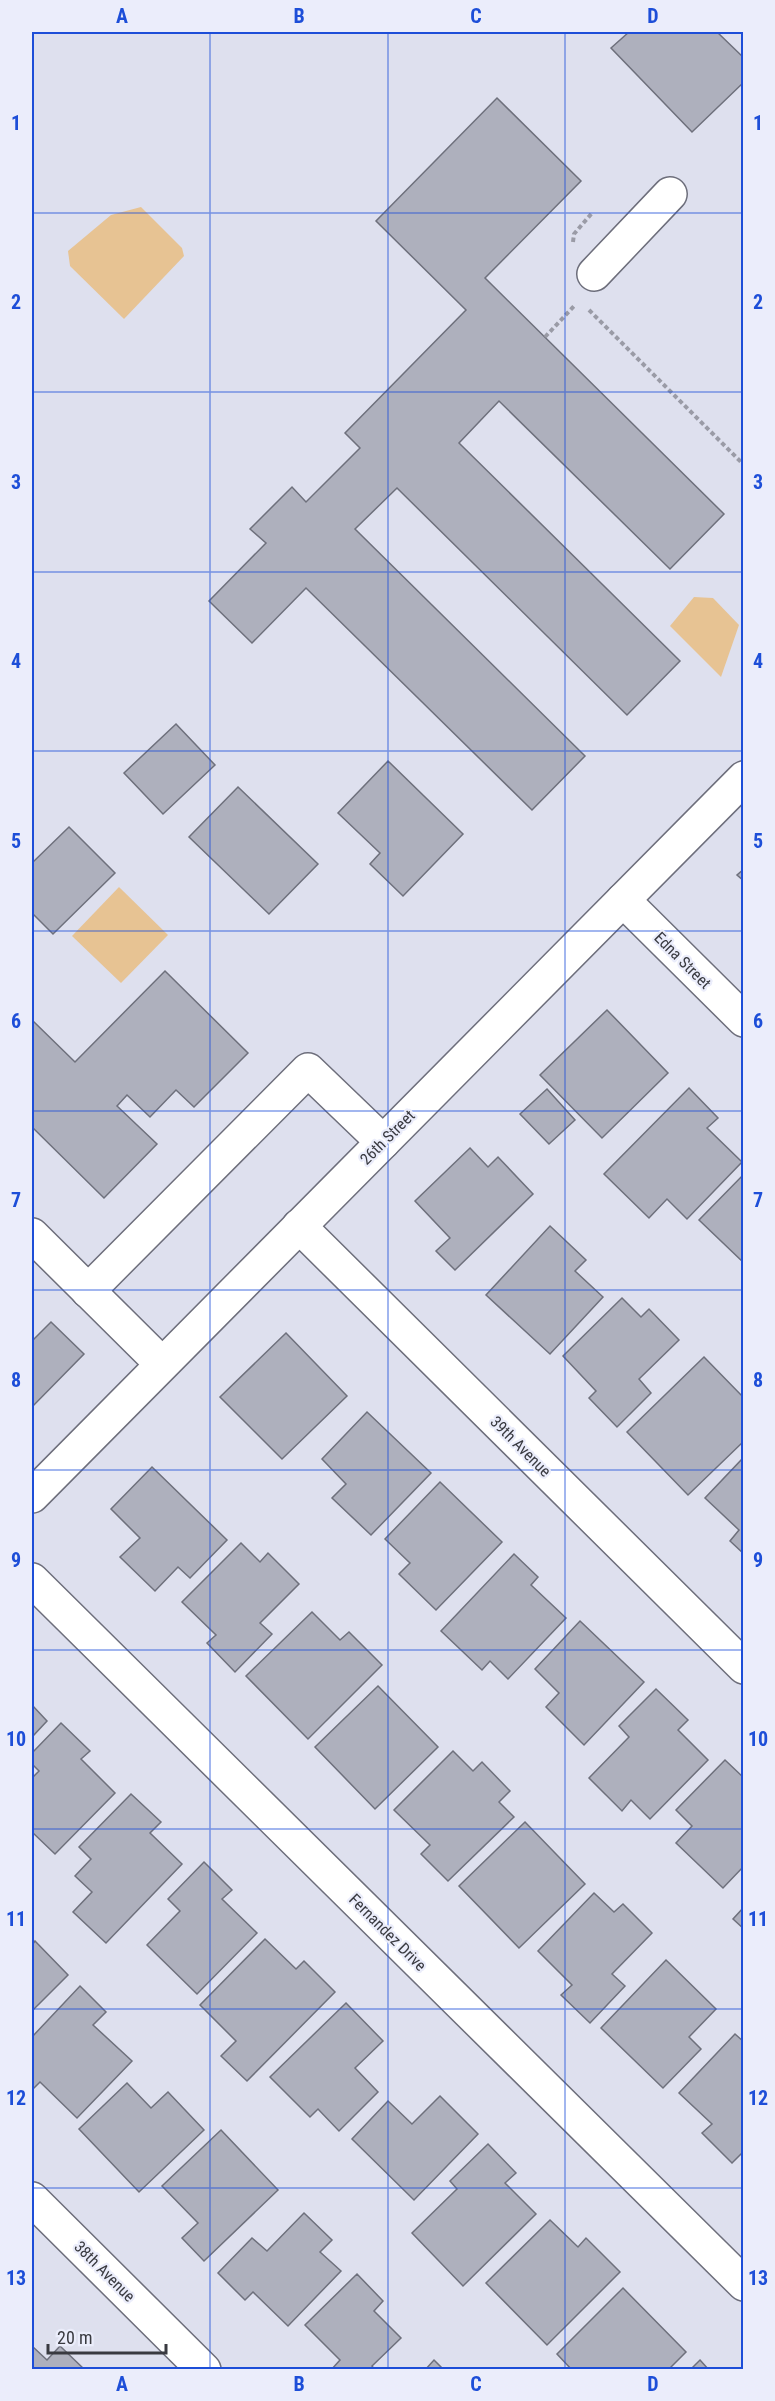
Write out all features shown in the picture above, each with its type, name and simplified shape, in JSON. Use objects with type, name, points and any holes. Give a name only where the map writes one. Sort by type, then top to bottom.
[{"type":"street","points":[[587,287],[670,194]]},
{"type":"street","name":"26th Street","points":[[32,1496],[744,778]]},
{"type":"street","name":"Edna Street","points":[[623,900],[744,1020]]},
{"type":"street","points":[[88,1291],[308,1070],[383,1142]]},
{"type":"street","name":"39th Avenue","points":[[299,1226],[744,1666]]},
{"type":"street","points":[[32,1235],[162,1364]]},
{"type":"street","name":"Fernandez Drive","points":[[32,1580],[744,2284]]},
{"type":"street","name":"38th Avenue","points":[[32,2199],[204,2370]]},
{"type":"path","points":[[573,244],[574,234],[592,213]]},
{"type":"path","points":[[545,337],[587,287]]},
{"type":"path","points":[[587,309],[744,465]]},
{"type":"shaded area","points":[[141,207],[182,248],[184,256],[124,319],[70,266],[68,251],[111,215]]},
{"type":"shaded area","points":[[694,597],[713,598],[739,625],[721,677],[670,626]]},
{"type":"shaded area","points":[[119,887],[168,935],[121,983],[72,936]]},
{"type":"building","points":[[629,32],[717,32],[744,58],[744,82],[692,132],[611,48]]},
{"type":"building","points":[[497,98],[581,181],[485,278],[724,514],[670,569],[499,401],[459,443],[680,661],[627,715],[397,488],[355,529],[585,756],[532,810],[306,588],[252,643],[209,601],[266,543],[250,529],[292,487],[306,502],[360,448],[345,433],[466,310],[376,221]]},
{"type":"building","points":[[176,724],[215,765],[163,814],[124,773]]},
{"type":"building","points":[[388,761],[463,834],[403,896],[370,864],[380,853],[338,813]]},
{"type":"building","points":[[238,787],[318,864],[269,914],[189,837]]},
{"type":"building","points":[[69,827],[115,873],[53,934],[32,913],[32,863]]},
{"type":"building","points":[[744,869],[744,881],[737,875]]},
{"type":"building","points":[[165,971],[248,1053],[194,1107],[176,1090],[150,1117],[127,1095],[117,1106],[157,1144],[104,1198],[32,1127],[32,1020],[75,1062]]},
{"type":"building","points":[[607,1010],[668,1073],[602,1138],[540,1075]]},
{"type":"building","points":[[689,1088],[718,1118],[707,1128],[742,1162],[687,1219],[667,1199],[649,1218],[604,1174]]},
{"type":"building","points":[[547,1089],[575,1120],[549,1144],[520,1114]]},
{"type":"building","points":[[470,1148],[488,1167],[498,1157],[533,1194],[455,1270],[436,1251],[450,1238],[415,1201]]},
{"type":"building","points":[[744,1174],[744,1263],[699,1220]]},
{"type":"building","points":[[550,1226],[586,1260],[575,1271],[603,1297],[550,1354],[486,1295]]},
{"type":"building","points":[[622,1298],[641,1317],[649,1309],[679,1340],[639,1379],[651,1393],[617,1427],[589,1398],[596,1391],[563,1356]]},
{"type":"building","points":[[51,1322],[84,1354],[32,1407],[32,1341]]},
{"type":"building","points":[[286,1333],[347,1396],[282,1459],[220,1397]]},
{"type":"building","points":[[704,1357],[744,1398],[744,1441],[688,1495],[627,1432]]},
{"type":"building","points":[[367,1412],[431,1473],[371,1535],[332,1498],[346,1484],[322,1459]]},
{"type":"building","points":[[744,1457],[744,1554],[730,1541],[739,1530],[705,1498]]},
{"type":"building","points":[[152,1467],[227,1540],[190,1578],[178,1567],[155,1591],[120,1557],[140,1538],[111,1509]]},
{"type":"building","points":[[440,1482],[502,1542],[436,1610],[399,1574],[410,1563],[385,1539]]},
{"type":"building","points":[[241,1543],[260,1562],[268,1553],[299,1584],[260,1623],[272,1634],[235,1672],[207,1643],[216,1635],[182,1602]]},
{"type":"building","points":[[514,1554],[538,1577],[531,1585],[566,1618],[508,1679],[490,1661],[482,1670],[441,1631]]},
{"type":"building","points":[[312,1612],[340,1640],[349,1632],[382,1665],[308,1739],[246,1676]]},
{"type":"building","points":[[580,1621],[644,1682],[584,1745],[546,1707],[559,1693],[535,1669]]},
{"type":"building","points":[[378,1686],[438,1747],[375,1809],[315,1747]]},
{"type":"building","points":[[656,1689],[688,1720],[678,1730],[708,1760],[650,1819],[631,1800],[622,1811],[589,1778],[629,1737],[619,1726]]},
{"type":"building","points":[[32,1705],[47,1721],[32,1737]]},
{"type":"building","points":[[61,1723],[90,1751],[81,1759],[115,1793],[55,1854],[32,1832],[32,1778],[39,1771],[32,1764],[32,1753]]},
{"type":"building","points":[[453,1751],[473,1771],[482,1762],[510,1791],[499,1802],[514,1817],[448,1881],[421,1854],[430,1845],[394,1810]]},
{"type":"building","points":[[725,1760],[744,1778],[744,1866],[723,1888],[676,1843],[692,1826],[676,1810]]},
{"type":"building","points":[[131,1794],[161,1822],[150,1833],[182,1864],[106,1943],[73,1912],[92,1892],[75,1876],[91,1859],[79,1847]]},
{"type":"building","points":[[525,1822],[585,1884],[519,1948],[459,1886]]},
{"type":"building","points":[[204,1862],[232,1890],[222,1899],[257,1933],[197,1994],[147,1945],[180,1911],[168,1899]]},
{"type":"building","points":[[594,1893],[614,1912],[623,1904],[652,1933],[612,1974],[625,1986],[590,2023],[561,1995],[572,1985],[538,1951]]},
{"type":"building","points":[[744,1907],[744,1929],[733,1919]]},
{"type":"building","points":[[265,1939],[296,1969],[304,1961],[335,1992],[247,2081],[221,2056],[236,2041],[200,2005]]},
{"type":"building","points":[[35,1941],[68,1975],[32,2011],[32,1945]]},
{"type":"building","points":[[666,1960],[716,2009],[689,2037],[701,2049],[663,2088],[601,2028]]},
{"type":"building","points":[[80,1986],[106,2012],[93,2025],[132,2061],[77,2118],[40,2082],[32,2090],[32,2037]]},
{"type":"building","points":[[346,2003],[383,2041],[355,2068],[378,2092],[339,2131],[318,2109],[310,2117],[270,2077]]},
{"type":"building","points":[[735,2034],[744,2042],[744,2151],[732,2163],[702,2133],[712,2124],[679,2093]]},
{"type":"building","points":[[127,2083],[151,2108],[168,2092],[204,2130],[139,2192],[79,2129]]},
{"type":"building","points":[[440,2096],[478,2134],[414,2200],[352,2139],[388,2101],[412,2124]]},
{"type":"building","points":[[221,2130],[278,2190],[204,2261],[182,2238],[198,2223],[162,2186]]},
{"type":"building","points":[[488,2144],[516,2173],[505,2183],[536,2214],[463,2286],[412,2233],[457,2189],[450,2181]]},
{"type":"building","points":[[304,2213],[332,2240],[320,2252],[341,2271],[288,2326],[253,2292],[245,2300],[218,2273],[252,2238],[267,2251]]},
{"type":"building","points":[[550,2220],[578,2247],[586,2238],[620,2272],[547,2345],[486,2283]]},
{"type":"building","points":[[357,2274],[383,2301],[374,2311],[401,2338],[372,2366],[375,2370],[331,2370],[340,2360],[305,2325]]},
{"type":"building","points":[[623,2288],[686,2352],[668,2370],[572,2370],[557,2354]]},
{"type":"building","points":[[32,2346],[47,2360],[60,2346],[85,2370],[32,2370]]},
{"type":"building","points":[[434,2360],[444,2370],[425,2370]]},
{"type":"building","points":[[700,2360],[709,2370],[690,2370]]}]
